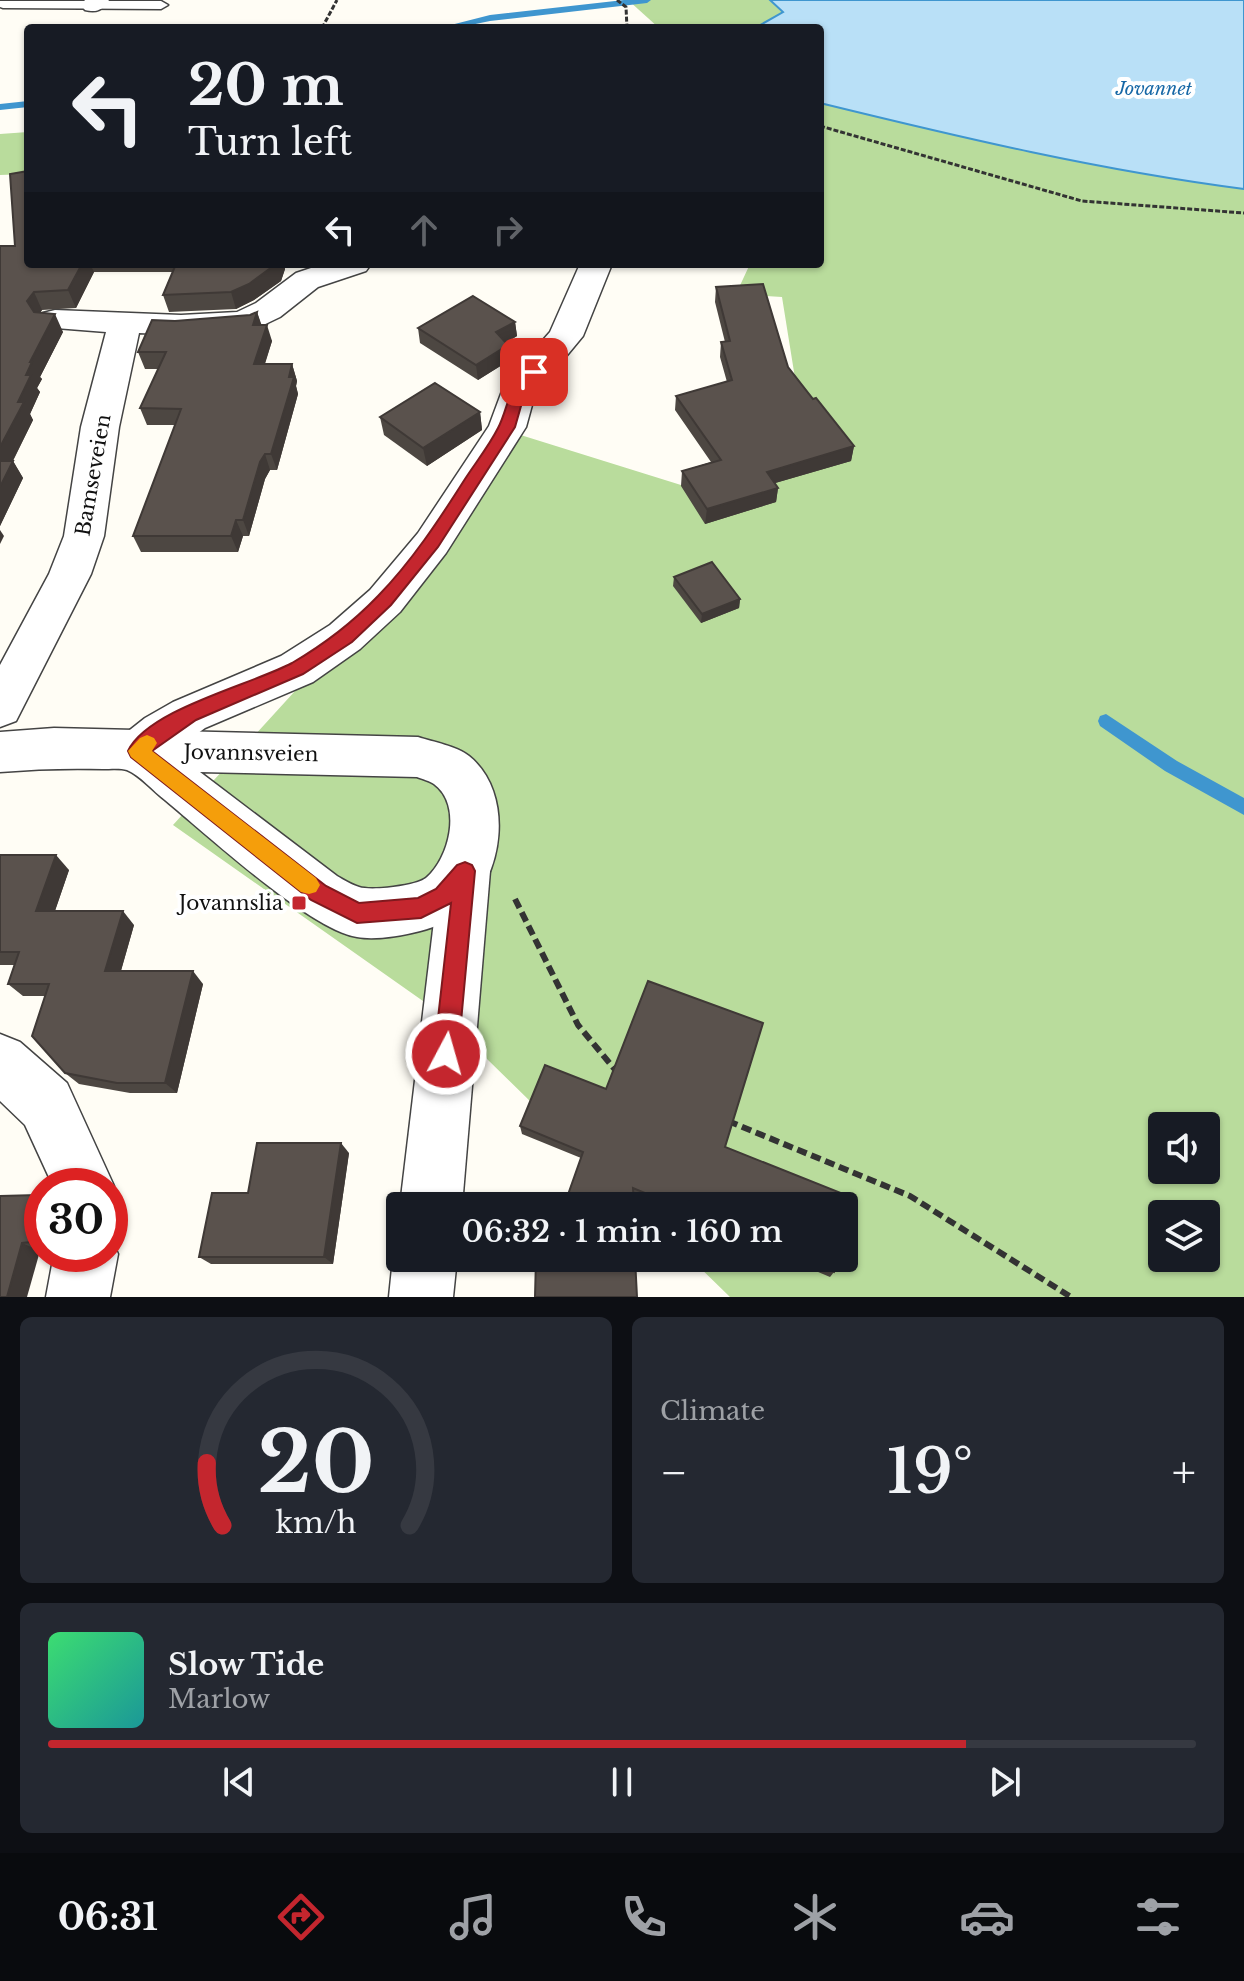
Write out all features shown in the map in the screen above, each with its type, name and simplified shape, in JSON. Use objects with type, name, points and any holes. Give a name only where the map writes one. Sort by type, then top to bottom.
[{"type":"street","points":[[55,320],[181,325],[243,322],[268,310],[306,272],[330,268]]},
{"type":"street","points":[[465,871],[443,896],[421,908],[357,913],[319,893],[138,751],[189,715],[297,669],[345,637],[385,601],[432,543],[499,440],[507,427],[518,391],[566,336],[594,268]]},
{"type":"street","name":"Bamseveien","points":[[0,708],[70,574],[84,536],[100,427],[125,322]]},
{"type":"street","name":"Jovannsveien","points":[[0,752],[54,748],[418,757],[451,769],[468,790],[475,826],[465,871]]},
{"type":"street","points":[[432,1192],[465,871]]},
{"type":"street","points":[[0,1062],[46,1104],[76,1168]]},
{"type":"street","points":[[78,1297],[83,1272]]},
{"type":"street","points":[[421,1297],[424,1272]]},
{"type":"lane","points":[[3,4],[95,2],[161,5]]},
{"type":"path","points":[[324,24],[337,0]]},
{"type":"path","points":[[617,0],[626,7],[627,24]]},
{"type":"path","points":[[824,127],[1082,201],[1244,213]]},
{"type":"path","points":[[465,871],[518,901],[578,1025],[623,1078]]},
{"type":"path","points":[[723,1120],[910,1196],[1071,1297]]},
{"type":"green space","points":[[628,0],[770,0],[783,12],[762,24],[655,24]]},
{"type":"green space","points":[[824,104],[1083,163],[1244,189],[1244,1297],[730,1297],[704,1272],[858,1272],[858,1192],[623,1192],[440,1013],[173,825],[367,612],[511,432],[697,490],[807,453],[782,297],[736,294],[748,268],[824,268]]},
{"type":"green space","points":[[24,132],[24,174],[0,175],[0,134]]},
{"type":"water","name":"Jovannet","points":[[770,0],[1244,0],[1244,189],[1083,163],[824,104],[824,24],[762,24],[783,12]]},
{"type":"building","points":[[24,172],[24,268],[80,268],[68,290],[34,292],[27,301],[34,312],[55,314],[30,362],[26,375],[31,375],[18,402],[24,402],[0,447],[0,246],[15,246],[10,174]]},
{"type":"building","points":[[174,268],[271,268],[249,284],[231,292],[163,295]]},
{"type":"building","points":[[763,284],[788,367],[854,446],[767,472],[778,488],[707,509],[682,471],[721,460],[676,396],[732,380],[721,342],[730,341],[716,287]]},
{"type":"building","points":[[473,296],[515,322],[496,332],[508,345],[476,365],[418,328]]},
{"type":"building","points":[[257,312],[253,325],[267,325],[254,364],[292,364],[289,377],[294,377],[271,454],[265,454],[260,462],[243,520],[236,520],[231,536],[133,536],[181,409],[140,408],[166,352],[138,352],[152,320],[175,321]]},
{"type":"building","points":[[435,383],[480,412],[423,448],[380,417]]},
{"type":"building","points":[[0,461],[13,461],[0,487]]},
{"type":"building","points":[[712,562],[740,599],[702,614],[674,577]]},
{"type":"building","points":[[0,855],[56,855],[36,911],[123,911],[105,971],[193,971],[165,1083],[117,1083],[65,1073],[32,1036],[49,984],[8,984],[19,952],[0,952]]},
{"type":"building","points":[[648,981],[763,1023],[725,1147],[838,1192],[643,1192],[633,1188],[633,1192],[569,1192],[583,1152],[520,1126],[545,1065],[606,1089]]},
{"type":"building","points":[[257,1143],[341,1143],[324,1257],[199,1257],[212,1193],[248,1193]]},
{"type":"building","points":[[24,1195],[24,1243],[7,1297],[0,1297],[0,1196]]},
{"type":"building","points":[[536,1272],[636,1272],[637,1297],[535,1297]]},
{"type":"waterway","points":[[462,24],[647,0]]},
{"type":"waterway","points":[[0,107],[24,104]]},
{"type":"waterway","points":[[1106,721],[1171,766],[1244,807]]},
{"type":"slow traffic","points":[[147,743],[138,751],[309,885]]},
{"type":"place","name":"Jovannslia","points":[[299,903]]},
{"type":"route","points":[[446,1054],[465,871],[443,896],[421,908],[357,913],[319,893],[138,751],[189,715],[297,669],[345,637],[385,601],[432,543],[507,427],[518,391],[534,372]]}]
